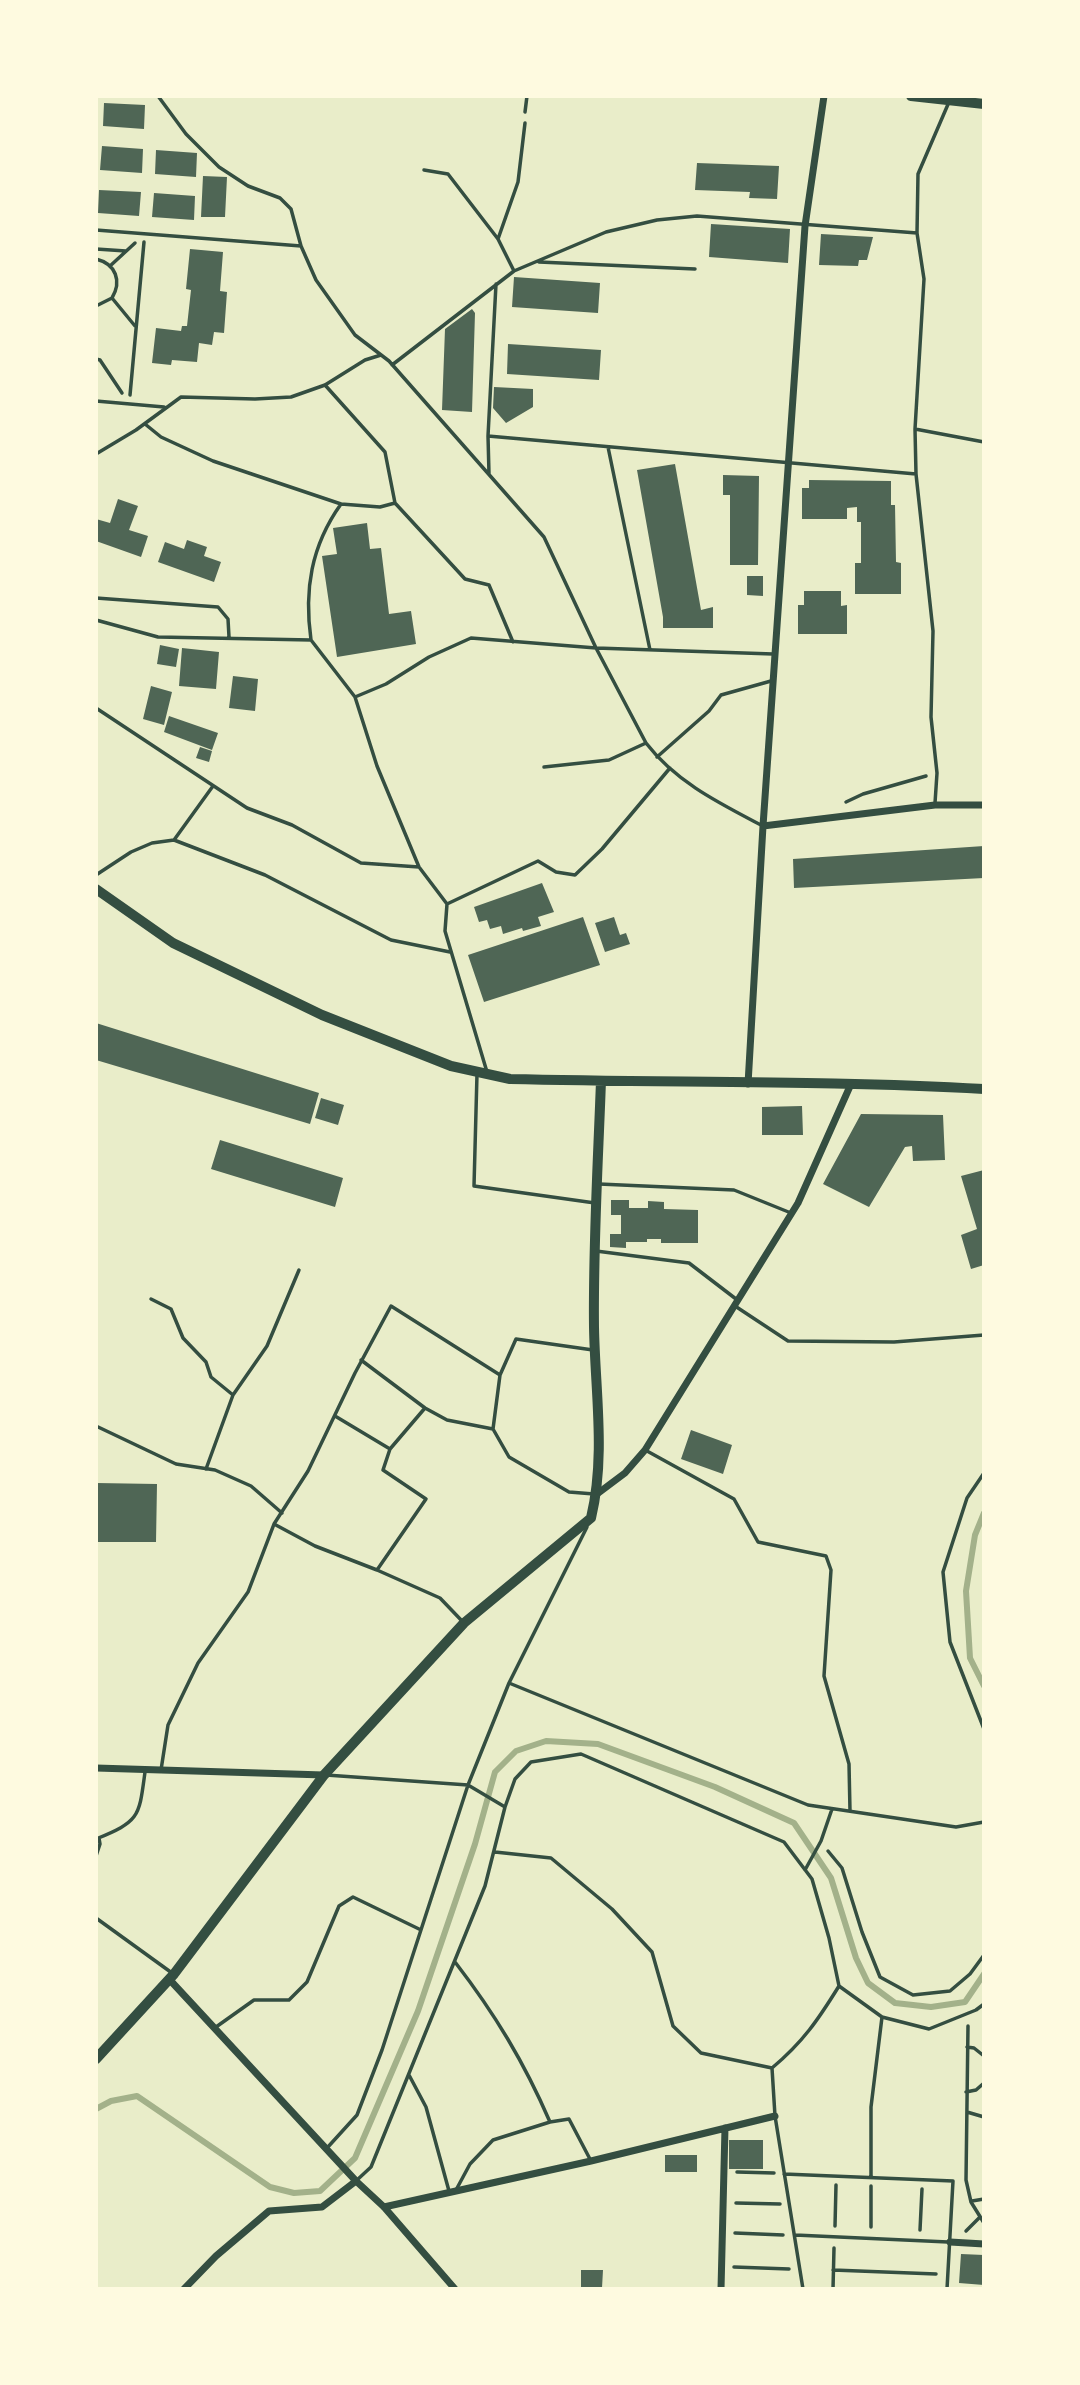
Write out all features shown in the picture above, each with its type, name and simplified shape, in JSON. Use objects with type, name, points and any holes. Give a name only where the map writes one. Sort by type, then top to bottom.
[{"type":"street","points":[[748,1084],[763,826],[805,226],[824,96]]},
{"type":"street","points":[[911,96],[984,104]]},
{"type":"street","points":[[763,826],[935,806],[984,805]]},
{"type":"street","points":[[96,889],[173,943],[322,1015],[451,1066],[482,1073],[510,1079],[748,1084],[879,1083],[984,1089]]},
{"type":"street","points":[[96,2059],[172,1977],[324,1775],[464,1623],[592,1518],[599,1473],[593,1251],[601,1081]]},
{"type":"street","points":[[597,1494],[625,1473],[645,1450],[791,1213],[851,1084]]},
{"type":"street","points":[[96,1768],[324,1775]]},
{"type":"street","points":[[172,1977],[214,2028],[356,2181],[384,2207],[455,2289]]},
{"type":"street","points":[[384,2207],[591,2161],[775,2116]]},
{"type":"street","points":[[721,2289],[725,2128]]},
{"type":"street","points":[[184,2289],[216,2256],[269,2211],[322,2207],[356,2181]]},
{"type":"street","points":[[950,2242],[984,2244]]},
{"type":"lane","points":[[158,96],[186,134],[219,167],[248,186],[280,198],[291,209],[301,246],[316,280],[355,335],[392,365],[544,537],[596,648],[646,743],[657,757],[700,793],[763,826]]},
{"type":"lane","points":[[935,806],[937,773],[931,717],[933,631],[916,474],[915,429],[925,279],[917,233],[918,174],[949,101]]},
{"type":"lane","points":[[498,239],[518,182],[525,123]]},
{"type":"lane","points":[[424,170],[448,174],[498,239],[514,271]]},
{"type":"lane","points":[[392,365],[514,271],[606,232],[657,220],[697,216],[917,233]]},
{"type":"lane","points":[[96,230],[301,246]]},
{"type":"lane","points":[[537,261],[695,269]]},
{"type":"lane","points":[[489,474],[488,436],[496,284]]},
{"type":"lane","points":[[96,454],[145,424],[181,397],[291,397],[325,386],[365,360],[381,355]]},
{"type":"lane","points":[[325,386],[385,452],[395,503],[465,579],[489,585],[513,642]]},
{"type":"lane","points":[[96,401],[165,407]]},
{"type":"lane","points":[[145,424],[162,437],[213,461],[341,504],[380,507],[395,503]]},
{"type":"lane","points":[[915,429],[984,442]]},
{"type":"lane","points":[[488,436],[916,474]]},
{"type":"lane","points":[[608,447],[650,650]]},
{"type":"lane","points":[[341,504],[330,520],[318,547],[309,580],[307,611],[311,640],[355,697],[377,766],[419,867],[447,904],[445,932],[482,1073],[474,1186],[596,1203]]},
{"type":"lane","points":[[96,598],[218,607],[228,619],[229,637]]},
{"type":"lane","points":[[96,620],[158,637],[311,640]]},
{"type":"lane","points":[[355,697],[386,684],[429,657],[471,638],[596,648],[775,654]]},
{"type":"lane","points":[[657,757],[709,710],[721,695],[775,680]]},
{"type":"lane","points":[[96,708],[247,808],[292,825],[362,863],[419,867]]},
{"type":"lane","points":[[544,766],[610,760],[646,743]]},
{"type":"lane","points":[[447,904],[538,861],[556,872],[575,875],[602,849],[670,768]]},
{"type":"lane","points":[[174,840],[213,786]]},
{"type":"lane","points":[[96,875],[152,842],[174,840],[265,875],[391,940],[451,952]]},
{"type":"lane","points":[[597,1184],[734,1190],[791,1213]]},
{"type":"lane","points":[[593,1251],[689,1264],[788,1341],[894,1342],[984,1335]]},
{"type":"lane","points":[[205,1469],[233,1395],[267,1346],[299,1270]]},
{"type":"lane","points":[[151,1299],[171,1309],[183,1338],[206,1362],[211,1377],[233,1395]]},
{"type":"lane","points":[[162,1770],[168,1725],[198,1663],[248,1592],[274,1524],[308,1471],[391,1306],[500,1375]]},
{"type":"lane","points":[[595,1350],[516,1339],[500,1375],[493,1429],[509,1457],[569,1492],[597,1494]]},
{"type":"lane","points":[[362,1360],[425,1408],[447,1420],[493,1429]]},
{"type":"lane","points":[[377,1570],[426,1499],[383,1470],[390,1449],[425,1408]]},
{"type":"lane","points":[[335,1416],[390,1449]]},
{"type":"lane","points":[[96,1426],[176,1464],[215,1470],[251,1486],[282,1513]]},
{"type":"lane","points":[[645,1450],[734,1499],[758,1542],[826,1556],[831,1570],[824,1676],[849,1764],[850,1811]]},
{"type":"lane","points":[[984,1473],[967,1498],[943,1572],[950,1642],[984,1729]]},
{"type":"lane","points":[[327,2148],[357,2115],[382,2050],[468,1785],[509,1684],[592,1518]]},
{"type":"lane","points":[[274,1524],[315,1546],[440,1598],[464,1623]]},
{"type":"lane","points":[[509,1684],[808,1805],[956,1827],[984,1822]]},
{"type":"lane","points":[[356,2181],[370,2167],[485,1886],[515,1779],[531,1762],[581,1754],[784,1842],[811,1879],[839,1986],[882,2017],[929,2029],[984,2004]]},
{"type":"lane","points":[[96,1856],[100,1844],[97,1838],[131,1823],[140,1808],[145,1770]]},
{"type":"lane","points":[[324,1775],[468,1785],[505,1807]]},
{"type":"lane","points":[[805,1870],[821,1841],[832,1809]]},
{"type":"lane","points":[[494,1852],[551,1858],[612,1909],[652,1952],[673,2026],[701,2053],[772,2068]]},
{"type":"lane","points":[[214,2028],[254,2000],[289,2000],[307,1982],[339,1906],[353,1897],[420,1929]]},
{"type":"lane","points":[[96,1918],[172,1977]]},
{"type":"lane","points":[[454,1961],[495,2016],[530,2076],[550,2122]]},
{"type":"lane","points":[[772,2068],[797,2047],[839,1986]]},
{"type":"lane","points":[[871,2177],[871,2107],[882,2017]]},
{"type":"lane","points":[[772,2068],[775,2116],[803,2289]]},
{"type":"lane","points":[[408,2074],[426,2107],[453,2190]]},
{"type":"lane","points":[[453,2190],[470,2164],[494,2140],[550,2122],[569,2119],[591,2161]]},
{"type":"lane","points":[[785,2174],[953,2181],[947,2289]]},
{"type":"lane","points":[[794,2235],[950,2242]]},
{"type":"path","points":[[525,123],[527,96]]},
{"type":"path","points":[[110,266],[144,234]]},
{"type":"path","points":[[129,404],[144,234]]},
{"type":"path","points":[[96,249],[126,251]]},
{"type":"path","points":[[96,259],[110,266],[117,276],[118,284],[112,298],[96,306]]},
{"type":"path","points":[[112,298],[136,327]]},
{"type":"path","points":[[96,359],[100,360],[129,404]]},
{"type":"path","points":[[839,805],[863,794],[937,773]]},
{"type":"path","points":[[821,1841],[842,1868],[862,1932],[880,1977],[913,1995],[950,1991],[970,1974],[984,1955]]},
{"type":"path","points":[[968,2013],[966,2180],[971,2202],[984,2224]]},
{"type":"path","points":[[967,2046],[984,2056]]},
{"type":"path","points":[[966,2093],[976,2090],[984,2083]]},
{"type":"path","points":[[978,2088],[984,2092]]},
{"type":"path","points":[[966,2112],[984,2117]]},
{"type":"path","points":[[724,2172],[785,2174]]},
{"type":"path","points":[[833,2289],[836,2176]]},
{"type":"path","points":[[871,2177],[871,2238]]},
{"type":"path","points":[[920,2241],[922,2180]]},
{"type":"path","points":[[971,2202],[984,2199]]},
{"type":"path","points":[[723,2202],[790,2205]]},
{"type":"path","points":[[722,2232],[794,2235]]},
{"type":"path","points":[[721,2267],[800,2269]]},
{"type":"path","points":[[834,2270],[948,2275]]},
{"type":"building","points":[[104,103],[145,105],[144,129],[103,126]]},
{"type":"building","points":[[102,146],[143,149],[142,173],[100,170]]},
{"type":"building","points":[[156,150],[197,153],[196,177],[155,174]]},
{"type":"building","points":[[697,163],[779,166],[777,199],[749,198],[750,192],[695,190]]},
{"type":"building","points":[[203,176],[227,177],[225,217],[201,217]]},
{"type":"building","points":[[99,190],[141,192],[139,216],[98,213]]},
{"type":"building","points":[[154,193],[195,196],[194,220],[152,217]]},
{"type":"building","points":[[711,224],[790,229],[788,263],[709,257]]},
{"type":"building","points":[[821,234],[873,237],[867,260],[859,260],[858,266],[819,265]]},
{"type":"building","points":[[190,249],[223,252],[220,291],[227,292],[224,333],[214,332],[212,345],[199,343],[197,362],[172,360],[171,365],[152,363],[156,328],[181,331],[182,326],[187,326],[191,290],[186,289]]},
{"type":"building","points":[[514,277],[600,283],[598,313],[512,307]]},
{"type":"building","points":[[472,309],[475,313],[472,412],[442,410],[445,329]]},
{"type":"building","points":[[508,344],[601,350],[599,380],[507,374]]},
{"type":"building","points":[[494,387],[533,389],[533,407],[506,423],[493,408]]},
{"type":"building","points":[[675,464],[701,610],[713,607],[713,628],[663,628],[637,470]]},
{"type":"building","points":[[723,475],[759,476],[758,565],[730,565],[730,495],[723,495]]},
{"type":"building","points":[[809,480],[891,481],[891,505],[895,505],[896,562],[901,563],[901,594],[855,594],[855,563],[861,563],[861,522],[857,522],[857,507],[847,508],[847,519],[802,519],[802,488],[809,488]]},
{"type":"building","points":[[118,499],[138,506],[129,530],[148,536],[141,557],[96,541],[96,519],[110,523]]},
{"type":"building","points":[[367,523],[370,549],[381,548],[389,614],[411,611],[416,644],[337,657],[322,556],[337,554],[333,528]]},
{"type":"building","points":[[187,540],[207,547],[204,556],[221,562],[214,582],[158,562],[165,542],[184,549]]},
{"type":"building","points":[[747,576],[763,576],[763,596],[747,595]]},
{"type":"building","points":[[804,591],[841,591],[841,606],[847,605],[847,634],[798,634],[798,605],[804,605]]},
{"type":"building","points":[[160,645],[179,649],[176,667],[157,664]]},
{"type":"building","points":[[182,648],[219,652],[216,689],[179,686]]},
{"type":"building","points":[[233,676],[258,679],[255,711],[229,708]]},
{"type":"building","points":[[151,686],[172,692],[164,725],[143,719]]},
{"type":"building","points":[[169,716],[218,733],[212,750],[164,732]]},
{"type":"building","points":[[200,747],[212,751],[209,762],[196,758]]},
{"type":"building","points":[[984,846],[984,878],[794,888],[793,859]]},
{"type":"building","points":[[542,883],[554,912],[538,917],[541,926],[503,934],[501,926],[490,929],[487,920],[479,922],[474,907]]},
{"type":"building","points":[[583,917],[600,965],[484,1002],[468,955]]},
{"type":"building","points":[[614,917],[620,935],[626,933],[630,944],[605,952],[595,923]]},
{"type":"building","points":[[96,1023],[319,1093],[310,1124],[96,1060]]},
{"type":"building","points":[[321,1098],[344,1105],[338,1125],[315,1118]]},
{"type":"building","points":[[802,1106],[803,1135],[762,1135],[762,1107]]},
{"type":"building","points":[[861,1114],[943,1115],[945,1160],[913,1161],[912,1146],[905,1147],[869,1207],[823,1184]]},
{"type":"building","points":[[220,1140],[343,1178],[335,1207],[211,1169]]},
{"type":"building","points":[[984,1170],[984,1265],[971,1269],[961,1235],[977,1229],[961,1176]]},
{"type":"building","points":[[611,1200],[629,1200],[629,1208],[648,1208],[648,1201],[664,1202],[664,1209],[698,1210],[698,1243],[661,1243],[661,1239],[647,1239],[647,1242],[626,1242],[626,1248],[610,1247],[610,1234],[621,1234],[621,1215],[611,1215]]},
{"type":"building","points":[[691,1430],[732,1445],[723,1474],[681,1459]]},
{"type":"building","points":[[96,1483],[157,1484],[156,1542],[96,1542]]},
{"type":"building","points":[[729,2140],[763,2140],[763,2169],[729,2169]]},
{"type":"building","points":[[665,2155],[697,2155],[697,2172],[665,2172]]},
{"type":"building","points":[[961,2254],[984,2255],[984,2285],[959,2283]]},
{"type":"building","points":[[581,2270],[603,2270],[602,2288],[581,2288]]},
{"type":"waterway","points":[[984,1513],[975,1535],[966,1591],[970,1658],[984,1686]]},
{"type":"waterway","points":[[96,2109],[111,2101],[137,2096],[270,2187],[294,2193],[320,2191],[355,2158],[418,2011],[475,1844],[495,1772],[516,1751],[546,1741],[598,1744],[715,1787],[794,1823],[831,1878],[856,1958],[868,1983],[895,2003],[931,2007],[965,2002],[984,1974]]}]
